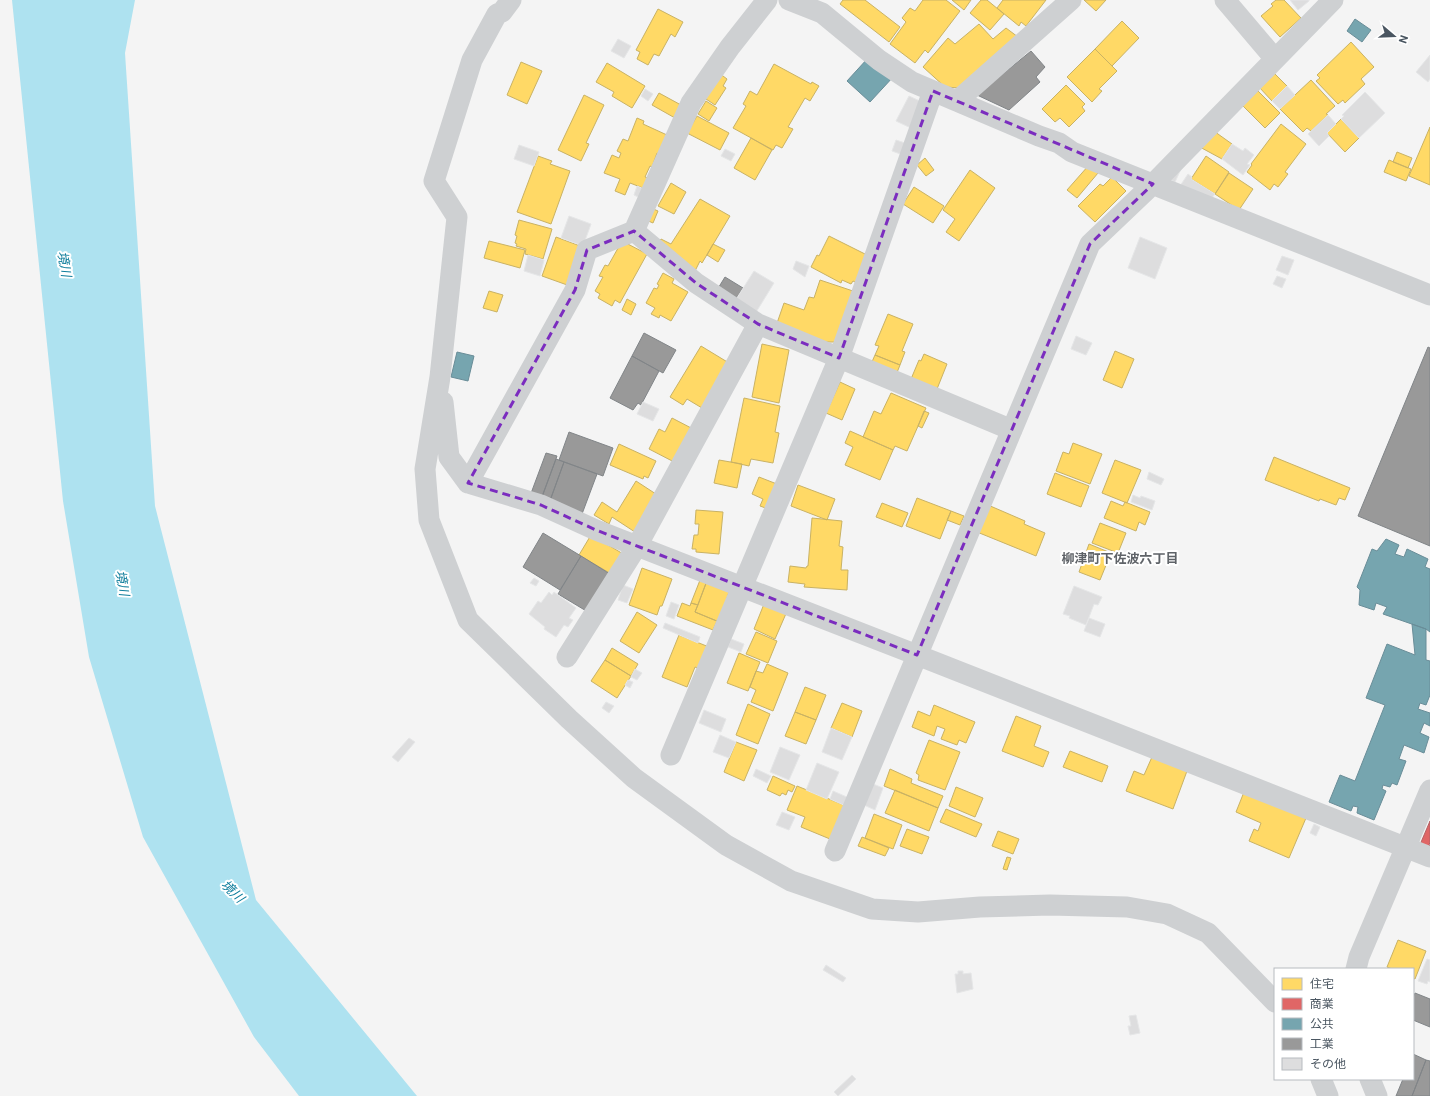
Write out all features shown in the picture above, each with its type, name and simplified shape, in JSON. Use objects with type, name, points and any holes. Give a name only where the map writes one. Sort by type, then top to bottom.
[{"type":"street","points":[[510,0],[502,12],[497,14],[472,60],[434,181],[457,217],[440,377],[425,469],[429,520],[468,620],[569,719],[634,778],[726,844],[791,881],[872,909],[918,912],[1050,905],[1127,907],[1167,914],[1208,933],[1274,1001]]},
{"type":"street","points":[[468,483],[575,290],[588,250],[634,231],[691,103],[730,47],[767,0]]},
{"type":"street","points":[[789,0],[822,13],[879,60],[912,82],[1039,136],[1059,143],[1072,152],[1430,295]]},
{"type":"street","points":[[957,101],[1071,0]]},
{"type":"street","points":[[1225,0],[1275,59]]},
{"type":"street","points":[[835,851],[1090,244],[1153,184],[1333,0]]},
{"type":"street","points":[[671,755],[838,358],[933,91]]},
{"type":"street","points":[[634,231],[696,283],[758,324],[1012,430]]},
{"type":"street","points":[[567,656],[637,546],[758,324]]},
{"type":"street","points":[[440,377],[449,457],[468,483],[541,505],[596,530],[1430,857]]},
{"type":"street","points":[[1356,968],[1359,957],[1430,790]]},
{"type":"street","points":[[1321,1080],[1328,1096]]},
{"type":"street","points":[[1336,1080],[1338,1096]]},
{"type":"street","points":[[1370,1080],[1377,1096]]},
{"type":"highlighted area","points":[[933,91],[1153,184],[1090,244],[917,655],[596,530],[541,505],[468,483],[575,290],[587,250],[634,231],[696,283],[758,324],[839,358]]},
{"type":"water","name":"境川","points":[[12,0],[135,0],[125,53],[155,506],[256,900],[417,1096],[299,1096],[254,1037],[143,837],[89,657],[63,501]]},
{"type":"building: 住宅","points":[[843,0],[865,0],[900,27],[889,42],[840,4]]},
{"type":"building: 住宅","points":[[923,0],[946,0],[960,11],[928,53],[925,50],[915,63],[890,44],[906,22],[902,18],[910,8],[915,11]]},
{"type":"building: 住宅","points":[[952,0],[971,0],[964,10]]},
{"type":"building: 住宅","points":[[981,0],[987,0],[1004,14],[990,30],[970,13]]},
{"type":"building: 住宅","points":[[1003,0],[1046,0],[1026,26],[1021,22],[1019,26],[997,8]]},
{"type":"building: 住宅","points":[[1084,0],[1106,0],[1096,11]]},
{"type":"building: 住宅","points":[[1276,0],[1284,0],[1301,18],[1280,37],[1261,16],[1273,6],[1271,4]]},
{"type":"building: 住宅","points":[[658,9],[683,22],[675,37],[671,34],[659,56],[654,54],[648,65],[637,59],[640,52],[636,50]]},
{"type":"building: 住宅","points":[[1122,21],[1139,38],[1112,66],[1095,49]]},
{"type":"building: 住宅","points":[[979,24],[993,39],[1006,28],[1018,37],[960,88],[945,87],[923,67],[948,38],[955,44]]},
{"type":"building: 住宅","points":[[1351,42],[1374,67],[1361,79],[1365,84],[1345,103],[1343,100],[1338,104],[1316,81],[1320,78],[1317,75]]},
{"type":"building: 住宅","points":[[1095,49],[1117,71],[1099,89],[1102,91],[1092,102],[1067,77]]},
{"type":"building: 住宅","points":[[521,62],[542,71],[527,104],[507,95]]},
{"type":"building: 住宅","points":[[607,63],[645,86],[632,108],[612,96],[614,92],[596,82]]},
{"type":"building: 住宅","points":[[774,64],[811,84],[812,82],[819,86],[810,101],[805,98],[788,127],[793,129],[782,148],[776,145],[773,150],[733,128],[746,106],[743,104],[750,91],[757,95]]},
{"type":"building: 住宅","points":[[719,73],[727,79],[723,86],[726,88],[715,105],[703,97]]},
{"type":"building: 住宅","points":[[1274,73],[1287,86],[1272,101],[1259,87]]},
{"type":"building: 住宅","points":[[1311,80],[1335,106],[1311,131],[1307,128],[1303,132],[1280,109]]},
{"type":"building: 住宅","points":[[1066,85],[1085,104],[1082,107],[1085,111],[1069,127],[1060,118],[1055,122],[1042,109]]},
{"type":"building: 住宅","points":[[1258,91],[1280,113],[1265,128],[1243,106]]},
{"type":"building: 住宅","points":[[659,93],[681,105],[675,118],[652,105]]},
{"type":"building: 住宅","points":[[584,95],[604,105],[586,143],[589,144],[581,161],[558,150]]},
{"type":"building: 住宅","points":[[706,101],[717,108],[709,121],[698,114]]},
{"type":"building: 住宅","points":[[697,116],[729,133],[720,150],[687,133]]},
{"type":"building: 住宅","points":[[637,118],[644,121],[643,124],[667,135],[659,154],[657,153],[652,167],[650,166],[645,177],[648,178],[643,188],[630,183],[625,195],[615,191],[620,179],[604,173],[612,155],[619,158],[621,153],[617,151],[623,139],[628,141]]},
{"type":"building: 住宅","points":[[1341,119],[1359,138],[1345,152],[1327,133]]},
{"type":"building: 住宅","points":[[1281,124],[1306,144],[1285,172],[1288,174],[1278,187],[1274,184],[1270,190],[1247,172],[1252,165],[1251,164]]},
{"type":"building: 住宅","points":[[1430,127],[1430,185],[1409,176]]},
{"type":"building: 住宅","points":[[1211,129],[1232,144],[1222,159],[1198,146]]},
{"type":"building: 住宅","points":[[751,138],[772,150],[755,180],[734,168]]},
{"type":"building: 住宅","points":[[1397,152],[1412,158],[1408,168],[1393,162]]},
{"type":"building: 住宅","points":[[538,156],[552,161],[550,164],[570,171],[551,224],[517,212]]},
{"type":"building: 住宅","points":[[1206,156],[1229,172],[1215,194],[1191,179]]},
{"type":"building: 住宅","points":[[925,158],[934,170],[926,176],[917,165]]},
{"type":"building: 住宅","points":[[1389,160],[1411,169],[1406,181],[1384,172]]},
{"type":"building: 住宅","points":[[1089,165],[1098,173],[1077,198],[1067,190]]},
{"type":"building: 住宅","points":[[970,170],[995,188],[959,241],[946,232],[955,219],[943,210]]},
{"type":"building: 住宅","points":[[1229,173],[1253,189],[1239,210],[1215,194]]},
{"type":"building: 住宅","points":[[1112,177],[1126,191],[1095,222],[1078,206],[1100,184],[1103,186]]},
{"type":"building: 住宅","points":[[671,183],[686,192],[674,214],[658,206]]},
{"type":"building: 住宅","points":[[914,187],[944,206],[933,223],[903,204]]},
{"type":"building: 住宅","points":[[700,199],[730,216],[702,263],[700,261],[694,273],[658,243],[661,239],[671,244]]},
{"type":"building: 住宅","points":[[651,208],[658,211],[653,223],[646,220]]},
{"type":"building: 住宅","points":[[519,220],[552,229],[543,259],[525,254],[526,249],[516,246],[517,244],[515,243],[517,236],[515,235]]},
{"type":"building: 住宅","points":[[829,236],[867,255],[859,284],[853,281],[851,284],[842,280],[841,283],[811,267],[817,255],[819,256]]},
{"type":"building: 住宅","points":[[556,237],[583,247],[570,286],[542,276]]},
{"type":"building: 住宅","points":[[489,241],[525,250],[520,268],[484,258]]},
{"type":"building: 住宅","points":[[622,241],[647,254],[620,303],[615,300],[612,306],[598,298],[600,294],[595,291],[603,277],[599,276],[605,265],[608,266]]},
{"type":"building: 住宅","points":[[713,244],[725,250],[718,262],[707,255]]},
{"type":"building: 住宅","points":[[663,273],[674,279],[672,283],[688,292],[671,321],[660,315],[659,318],[651,314],[655,308],[646,303],[654,288],[657,289],[659,285],[657,284]]},
{"type":"building: 住宅","points":[[820,280],[853,291],[836,342],[819,342],[776,326],[784,303],[804,310],[809,297],[814,298]]},
{"type":"building: 住宅","points":[[489,291],[503,295],[497,312],[483,308]]},
{"type":"building: 住宅","points":[[627,299],[636,304],[631,315],[622,310]]},
{"type":"building: 住宅","points":[[888,314],[913,324],[902,351],[905,352],[900,365],[875,355],[879,346],[875,345]]},
{"type":"building: 住宅","points":[[762,344],[789,350],[779,403],[752,397]]},
{"type":"building: 住宅","points":[[701,346],[729,363],[702,408],[687,399],[683,405],[670,397]]},
{"type":"building: 住宅","points":[[1115,351],[1134,359],[1122,388],[1103,380]]},
{"type":"building: 住宅","points":[[924,354],[947,364],[937,389],[911,379],[919,360],[921,361]]},
{"type":"building: 住宅","points":[[875,355],[900,365],[896,375],[871,364]]},
{"type":"building: 住宅","points":[[840,382],[855,389],[842,420],[826,413]]},
{"type":"building: 住宅","points":[[891,393],[926,408],[907,451],[895,446],[893,450],[863,437],[874,411],[881,414]]},
{"type":"building: 住宅","points":[[744,398],[780,406],[775,432],[779,433],[773,463],[751,459],[749,466],[731,462]]},
{"type":"building: 住宅","points":[[924,411],[929,413],[922,428],[918,426]]},
{"type":"building: 住宅","points":[[672,418],[695,430],[678,464],[649,449],[659,429],[665,432]]},
{"type":"building: 住宅","points":[[850,431],[893,450],[880,480],[845,465],[853,447],[845,443]]},
{"type":"building: 住宅","points":[[1073,443],[1102,454],[1090,484],[1056,471],[1063,452],[1069,454]]},
{"type":"building: 住宅","points":[[619,444],[656,461],[648,478],[644,476],[643,479],[610,465]]},
{"type":"building: 住宅","points":[[1274,457],[1350,488],[1345,500],[1339,498],[1336,505],[1320,499],[1319,501],[1265,480]]},
{"type":"building: 住宅","points":[[719,460],[742,464],[737,488],[714,483]]},
{"type":"building: 住宅","points":[[1115,460],[1141,470],[1127,503],[1102,493]]},
{"type":"building: 住宅","points":[[1055,473],[1089,486],[1081,507],[1047,494]]},
{"type":"building: 住宅","points":[[759,477],[782,486],[771,510],[760,506],[763,499],[752,494]]},
{"type":"building: 住宅","points":[[636,481],[659,496],[638,534],[612,517],[609,524],[594,515],[602,502],[617,512]]},
{"type":"building: 住宅","points":[[798,485],[835,499],[827,520],[791,506]]},
{"type":"building: 住宅","points":[[917,498],[951,511],[940,539],[906,526]]},
{"type":"building: 住宅","points":[[1111,501],[1123,506],[1125,502],[1150,512],[1145,525],[1139,522],[1136,531],[1104,518]]},
{"type":"building: 住宅","points":[[882,503],[908,513],[902,527],[876,517]]},
{"type":"building: 住宅","points":[[988,505],[1025,521],[1024,524],[1045,533],[1036,556],[977,532]]},
{"type":"building: 住宅","points":[[696,510],[723,512],[719,554],[696,552],[696,549],[692,549],[694,535],[698,535],[699,524],[695,524]]},
{"type":"building: 住宅","points":[[951,511],[964,516],[960,525],[947,520]]},
{"type":"building: 住宅","points":[[812,518],[842,521],[839,546],[843,547],[841,570],[848,570],[847,590],[804,587],[805,584],[788,582],[790,566],[806,568],[808,566]]},
{"type":"building: 住宅","points":[[1100,523],[1126,533],[1118,553],[1092,543]]},
{"type":"building: 住宅","points":[[591,535],[625,555],[613,575],[579,555]]},
{"type":"building: 住宅","points":[[1089,544],[1111,553],[1100,580],[1079,572]]},
{"type":"building: 住宅","points":[[642,568],[672,579],[657,615],[629,605]]},
{"type":"building: 住宅","points":[[702,575],[708,578],[698,605],[691,603]]},
{"type":"building: 住宅","points":[[708,578],[731,586],[719,622],[695,612]]},
{"type":"building: 住宅","points":[[766,599],[788,609],[775,639],[754,629]]},
{"type":"building: 住宅","points":[[682,603],[690,606],[691,603],[698,605],[695,612],[717,621],[713,630],[677,616]]},
{"type":"building: 住宅","points":[[637,612],[657,625],[639,653],[620,641]]},
{"type":"building: 住宅","points":[[756,632],[777,641],[768,663],[746,654]]},
{"type":"building: 住宅","points":[[679,635],[709,647],[700,669],[695,667],[687,687],[662,677]]},
{"type":"building: 住宅","points":[[612,648],[638,664],[631,676],[605,660]]},
{"type":"building: 住宅","points":[[739,653],[760,662],[748,691],[727,683]]},
{"type":"building: 住宅","points":[[605,660],[631,676],[617,698],[591,681]]},
{"type":"building: 住宅","points":[[767,664],[788,673],[773,711],[751,702],[756,690],[750,687],[756,671],[763,673]]},
{"type":"building: 住宅","points":[[805,687],[826,695],[816,720],[795,712]]},
{"type":"building: 住宅","points":[[842,703],[862,711],[852,737],[831,728]]},
{"type":"building: 住宅","points":[[748,704],[770,714],[758,744],[736,735]]},
{"type":"building: 住宅","points":[[934,705],[975,722],[966,743],[959,740],[957,745],[941,739],[945,729],[937,726],[934,736],[912,727],[918,711],[930,716]]},
{"type":"building: 住宅","points":[[795,712],[816,720],[806,744],[785,736]]},
{"type":"building: 住宅","points":[[1016,716],[1041,726],[1034,746],[1049,752],[1043,767],[1002,751]]},
{"type":"building: 住宅","points":[[929,740],[960,752],[945,790],[918,780],[919,775],[916,773]]},
{"type":"building: 住宅","points":[[736,742],[757,750],[744,781],[724,772]]},
{"type":"building: 住宅","points":[[1070,751],[1108,766],[1102,782],[1063,767]]},
{"type":"building: 住宅","points":[[1152,757],[1187,771],[1173,809],[1126,791],[1134,771],[1144,775]]},
{"type":"building: 住宅","points":[[890,769],[912,779],[911,783],[943,796],[938,808],[884,786]]},
{"type":"building: 住宅","points":[[773,776],[795,786],[792,792],[788,790],[786,795],[782,793],[780,796],[767,790]]},
{"type":"building: 住宅","points":[[797,786],[844,805],[830,839],[801,827],[805,817],[787,810]]},
{"type":"building: 住宅","points":[[956,787],[983,798],[975,817],[949,806]]},
{"type":"building: 住宅","points":[[895,790],[938,808],[929,831],[885,813]]},
{"type":"building: 住宅","points":[[1244,792],[1306,818],[1289,858],[1249,841],[1254,829],[1258,831],[1261,823],[1236,812]]},
{"type":"building: 住宅","points":[[946,809],[982,824],[976,837],[940,822]]},
{"type":"building: 住宅","points":[[874,814],[902,825],[893,849],[865,838]]},
{"type":"building: 住宅","points":[[907,829],[929,837],[922,854],[900,846]]},
{"type":"building: 住宅","points":[[998,831],[1019,839],[1013,854],[992,846]]},
{"type":"building: 住宅","points":[[862,837],[889,848],[885,856],[858,846]]},
{"type":"building: 住宅","points":[[1007,857],[1011,858],[1007,870],[1003,869]]},
{"type":"building: 住宅","points":[[1398,940],[1426,951],[1415,979],[1414,968],[1387,967]]},
{"type":"building: 商業","points":[[1430,821],[1429,845],[1430,851],[1419,847]]},
{"type":"building: 公共","points":[[1355,19],[1371,30],[1362,42],[1347,31]]},
{"type":"building: 公共","points":[[868,58],[894,76],[870,102],[847,81]]},
{"type":"building: 公共","points":[[457,352],[474,356],[468,381],[451,377]]},
{"type":"building: 公共","points":[[1386,539],[1399,545],[1395,554],[1404,557],[1407,549],[1428,559],[1425,567],[1430,569],[1430,632],[1426,629],[1383,614],[1387,607],[1376,603],[1374,610],[1359,605],[1360,590],[1357,587],[1372,549],[1377,551]]},
{"type":"building: 公共","points":[[1412,624],[1426,629],[1426,660],[1430,661],[1430,695],[1426,705],[1420,703],[1418,709],[1430,713],[1430,726],[1424,723],[1420,733],[1429,737],[1424,753],[1404,745],[1399,759],[1406,761],[1397,785],[1392,783],[1390,787],[1383,785],[1382,789],[1386,791],[1374,820],[1357,813],[1358,807],[1353,806],[1351,811],[1329,802],[1340,775],[1355,781],[1385,705],[1366,698],[1387,644],[1415,655]]},
{"type":"building: 工業","points":[[1031,51],[1045,67],[1036,77],[1040,82],[1009,110],[977,95]]},
{"type":"building: 工業","points":[[725,277],[743,288],[735,301],[717,290]]},
{"type":"building: 工業","points":[[644,333],[676,350],[663,373],[632,356]]},
{"type":"building: 工業","points":[[1428,347],[1430,348],[1430,546],[1358,516]]},
{"type":"building: 工業","points":[[632,356],[659,371],[641,405],[638,403],[633,410],[610,398]]},
{"type":"building: 工業","points":[[569,432],[613,448],[603,476],[559,460]]},
{"type":"building: 工業","points":[[546,453],[557,456],[541,500],[530,496]]},
{"type":"building: 工業","points":[[556,459],[564,462],[550,501],[541,499]]},
{"type":"building: 工業","points":[[564,462],[597,474],[582,514],[549,503]]},
{"type":"building: 工業","points":[[543,533],[581,556],[560,590],[523,567]]},
{"type":"building: 工業","points":[[581,556],[610,574],[588,612],[558,594]]},
{"type":"building: 工業","points":[[1415,993],[1430,999],[1430,1027],[1414,1020]]},
{"type":"building: 工業","points":[[1414,1054],[1426,1060],[1412,1096],[1396,1096],[1403,1080],[1414,1080]]},
{"type":"building: 工業","points":[[1426,1060],[1430,1061],[1430,1096],[1412,1096]]},
{"type":"building: その他","points":[[1290,0],[1309,0],[1309,1],[1298,10]]},
{"type":"building: その他","points":[[618,39],[631,46],[624,58],[611,51]]},
{"type":"building: その他","points":[[1430,55],[1430,79],[1428,82],[1416,72]]},
{"type":"building: その他","points":[[1287,86],[1295,95],[1280,109],[1272,101]]},
{"type":"building: その他","points":[[645,89],[653,94],[648,101],[641,96]]},
{"type":"building: その他","points":[[1365,92],[1385,113],[1359,138],[1341,119],[1344,116],[1342,115]]},
{"type":"building: その他","points":[[909,96],[926,104],[913,129],[896,121]]},
{"type":"building: その他","points":[[1328,115],[1336,124],[1327,133],[1329,136],[1319,146],[1308,134]]},
{"type":"building: その他","points":[[896,140],[908,144],[903,155],[892,151]]},
{"type":"building: その他","points":[[1232,144],[1243,151],[1245,148],[1254,155],[1247,164],[1250,165],[1243,175],[1222,159]]},
{"type":"building: その他","points":[[519,145],[539,152],[534,166],[514,159]]},
{"type":"building: その他","points":[[725,149],[735,154],[731,161],[721,156]]},
{"type":"building: その他","points":[[1181,169],[1175,182],[1168,178]]},
{"type":"building: その他","points":[[1188,174],[1192,177],[1191,179],[1215,194],[1211,199],[1180,186]]},
{"type":"building: その他","points":[[637,186],[644,189],[640,198],[634,195]]},
{"type":"building: その他","points":[[569,216],[591,224],[583,246],[561,238]]},
{"type":"building: その他","points":[[1140,237],[1167,248],[1155,279],[1128,268]]},
{"type":"building: その他","points":[[528,255],[544,260],[540,276],[524,271]]},
{"type":"building: その他","points":[[1282,256],[1294,260],[1288,275],[1276,270]]},
{"type":"building: その他","points":[[796,261],[809,266],[805,277],[793,269]]},
{"type":"building: その他","points":[[754,271],[774,283],[755,314],[735,301]]},
{"type":"building: その他","points":[[1277,276],[1286,279],[1282,288],[1273,284]]},
{"type":"building: その他","points":[[1076,336],[1092,343],[1086,355],[1071,349]]},
{"type":"building: その他","points":[[643,402],[659,409],[653,421],[637,414]]},
{"type":"building: その他","points":[[1149,472],[1164,479],[1161,485],[1147,479]]},
{"type":"building: その他","points":[[1133,495],[1155,501],[1152,510],[1131,502]]},
{"type":"building: その他","points":[[534,578],[539,581],[536,586],[530,583]]},
{"type":"building: その他","points":[[623,585],[633,589],[627,603],[618,600]]},
{"type":"building: その他","points":[[1074,586],[1102,597],[1098,605],[1094,604],[1086,625],[1069,618],[1070,616],[1063,614]]},
{"type":"building: その他","points":[[549,592],[552,595],[554,592],[576,608],[569,618],[573,620],[568,627],[564,625],[556,637],[544,629],[545,627],[529,614],[538,601],[541,603]]},
{"type":"building: その他","points":[[671,602],[679,605],[674,619],[666,616]]},
{"type":"building: その他","points":[[1089,618],[1105,624],[1100,637],[1084,631]]},
{"type":"building: その他","points":[[665,623],[700,637],[698,643],[663,628]]},
{"type":"building: その他","points":[[731,639],[744,644],[741,652],[728,647]]},
{"type":"building: その他","points":[[635,669],[642,673],[637,680],[631,677]]},
{"type":"building: その他","points":[[628,680],[633,682],[630,688],[625,685]]},
{"type":"building: その他","points":[[606,702],[614,706],[609,713],[602,708]]},
{"type":"building: その他","points":[[704,710],[726,719],[721,732],[699,723]]},
{"type":"building: その他","points":[[831,728],[852,737],[842,760],[822,752]]},
{"type":"building: その他","points":[[720,735],[736,742],[729,758],[713,752]]},
{"type":"building: その他","points":[[409,738],[415,742],[398,762],[392,757]]},
{"type":"building: その他","points":[[780,747],[800,755],[789,780],[770,772]]},
{"type":"building: その他","points":[[817,763],[839,772],[827,799],[806,790]]},
{"type":"building: その他","points":[[756,769],[771,776],[767,783],[753,776]]},
{"type":"building: その他","points":[[873,784],[883,788],[875,810],[864,805]]},
{"type":"building: その他","points":[[833,791],[849,798],[846,806],[830,799]]},
{"type":"building: その他","points":[[782,812],[795,817],[789,830],[776,825]]},
{"type":"building: その他","points":[[1314,824],[1320,827],[1316,836],[1310,833]]},
{"type":"building: その他","points":[[1427,959],[1430,960],[1430,982],[1428,981],[1427,984],[1418,981]]},
{"type":"building: その他","points":[[826,965],[846,978],[843,982],[823,970]]},
{"type":"building: その他","points":[[958,971],[963,971],[963,974],[971,973],[973,989],[957,993],[955,974],[958,974]]},
{"type":"building: その他","points":[[1136,1015],[1140,1033],[1130,1035],[1128,1026],[1131,1026],[1129,1016]]},
{"type":"building: その他","points":[[852,1075],[856,1079],[838,1096],[834,1092]]},
{"type":"district","name":"柳津町下佐波六丁目","points":[[1120,558]]}]
